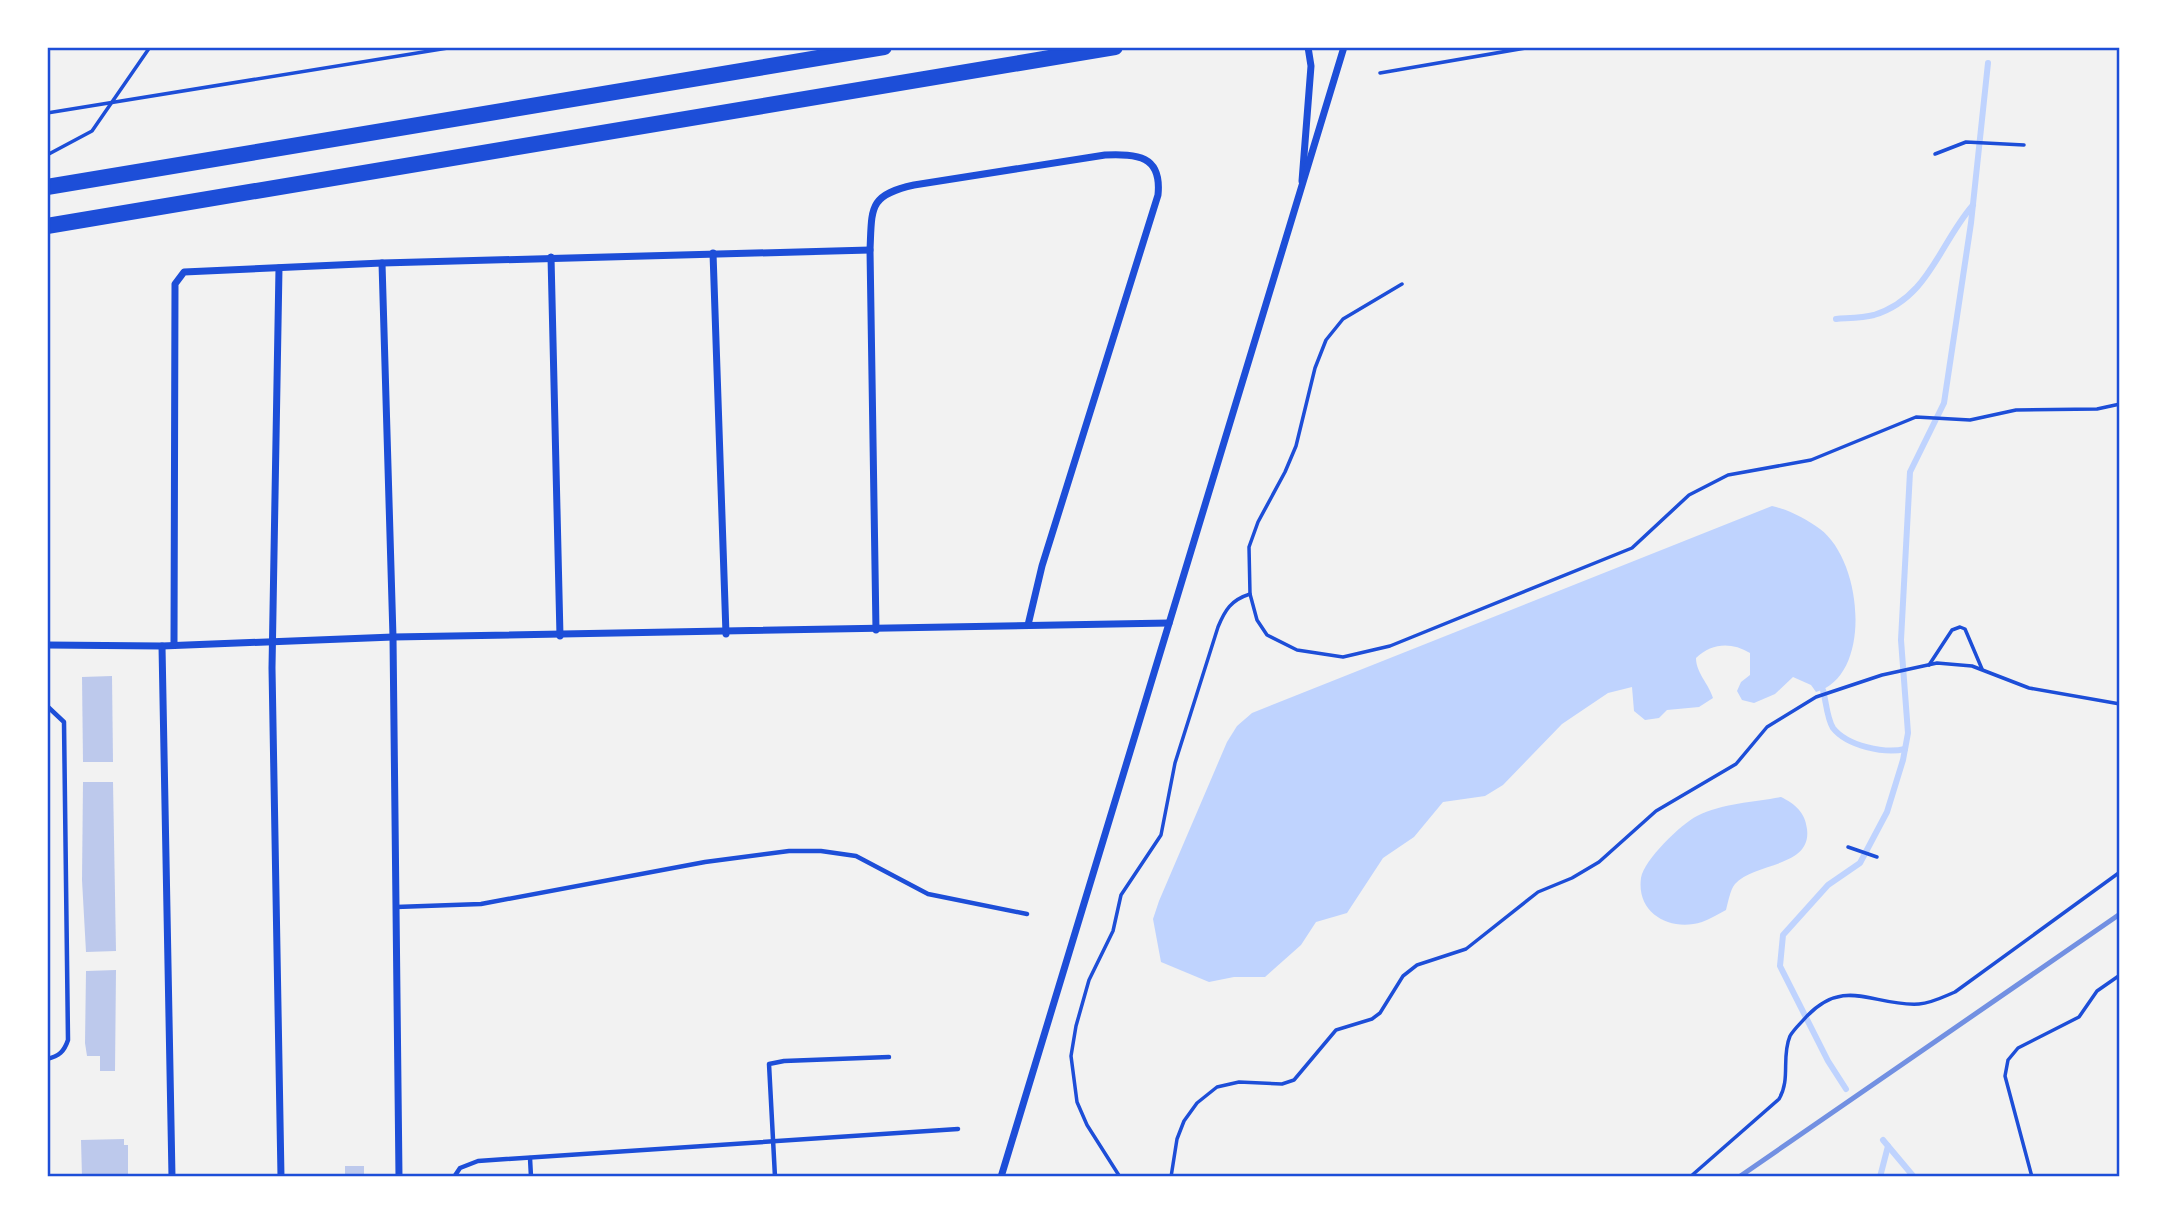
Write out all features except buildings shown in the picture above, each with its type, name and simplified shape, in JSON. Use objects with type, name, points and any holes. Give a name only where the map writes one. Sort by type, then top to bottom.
[{"type":"highway","points":[[47,187],[884,47]]},
{"type":"highway","points":[[47,226],[1115,47]]},
{"type":"street","points":[[1300,196],[1311,66],[1308,47]]},
{"type":"street","points":[[1001,1177],[1344,47]]},
{"type":"street","points":[[876,630],[870,250],[873,208],[881,196],[891,190],[1105,155],[1133,154],[1150,162],[1156,171],[1160,182],[1158,195],[1039,574],[1028,625]]},
{"type":"street","points":[[174,645],[176,284],[184,272],[551,257],[870,250]]},
{"type":"street","points":[[713,253],[726,634]]},
{"type":"street","points":[[551,257],[560,636]]},
{"type":"street","points":[[382,263],[393,638],[399,1177]]},
{"type":"street","points":[[279,268],[273,641],[281,1177]]},
{"type":"street","points":[[47,645],[162,646],[393,638],[726,634],[1169,623]]},
{"type":"street","points":[[162,646],[172,1177]]},
{"type":"lane","points":[[47,706],[64,722],[68,1040],[65,1049],[58,1056],[47,1059]]},
{"type":"lane","points":[[396,907],[481,904],[705,862],[789,851],[821,851],[856,856],[928,894],[1027,914]]},
{"type":"lane","points":[[775,1177],[768,1070],[772,1062],[889,1057]]},
{"type":"lane","points":[[454,1177],[467,1164],[530,1157],[958,1129]]},
{"type":"lane","points":[[530,1157],[531,1177]]},
{"type":"path","points":[[47,155],[92,131],[150,47]]},
{"type":"path","points":[[47,113],[454,47]]},
{"type":"path","points":[[1380,72],[1531,47]]},
{"type":"path","points":[[1935,154],[1966,142],[2024,145]]},
{"type":"path","points":[[1402,285],[1343,319],[1326,340],[1315,368],[1296,446],[1286,472],[1258,522],[1249,547],[1250,594],[1257,620],[1266,635],[1282,645],[1323,655],[1363,654],[1632,548],[1689,495],[1728,475],[1811,460],[1906,420],[1927,415],[1951,421],[1970,420],[2016,410],[2097,409],[2120,404]]},
{"type":"path","points":[[1120,1177],[1087,1125],[1077,1102],[1071,1056],[1076,1026],[1088,980],[1113,931],[1121,895],[1161,835],[1175,763],[1217,627],[1225,610],[1236,598],[1250,594]]},
{"type":"path","points":[[1929,665],[1952,631],[1960,627],[1965,629],[1983,671]]},
{"type":"path","points":[[1171,1177],[1177,1139],[1185,1121],[1197,1103],[1217,1087],[1238,1082],[1282,1084],[1294,1080],[1336,1030],[1372,1019],[1380,1013],[1403,976],[1417,965],[1466,948],[1538,892],[1572,878],[1599,862],[1656,811],[1736,764],[1767,727],[1816,697],[1895,672],[1929,665],[1972,666],[2029,688],[2120,704]]},
{"type":"path","points":[[1848,847],[1877,857]]},
{"type":"path","points":[[1690,1177],[1779,1099],[1786,1088],[1786,1057],[1790,1036],[1817,1006],[1826,1000],[1852,994],[1903,1003],[1934,1001],[1955,992],[2120,872]]},
{"type":"path","points":[[2032,1177],[2005,1076],[2008,1060],[2030,1040],[2079,1017],[2097,991],[2120,975]]},
{"type":"water","points":[[1772,506],[1798,515],[1820,529],[1835,545],[1846,566],[1853,590],[1856,617],[1854,642],[1847,664],[1834,682],[1816,692],[1811,685],[1793,677],[1775,694],[1754,703],[1742,700],[1737,691],[1741,682],[1750,675],[1750,653],[1729,646],[1709,649],[1696,658],[1698,669],[1713,698],[1699,707],[1667,710],[1659,718],[1645,720],[1634,711],[1632,687],[1608,693],[1562,724],[1503,785],[1485,796],[1443,802],[1414,837],[1383,858],[1347,913],[1316,922],[1301,945],[1265,977],[1234,977],[1209,982],[1161,962],[1153,919],[1159,901],[1227,742],[1237,726],[1252,713]]},
{"type":"water","points":[[1781,797],[1795,806],[1804,818],[1806,842],[1801,851],[1791,858],[1744,877],[1733,887],[1726,910],[1702,922],[1668,922],[1650,910],[1641,891],[1644,870],[1664,843],[1682,827],[1697,816],[1717,808]]},
{"type":"waterway","points":[[1846,1089],[1828,1061],[1780,966],[1783,935],[1828,885],[1860,863],[1887,812],[1903,760],[1908,733],[1901,640],[1910,472],[1944,403],[1971,223],[1988,63]]},
{"type":"waterway","points":[[1836,319],[1874,315],[1893,307],[1908,296],[1921,283],[1973,205]]},
{"type":"waterway","points":[[1823,690],[1829,720],[1833,728],[1847,740],[1877,749],[1905,749]]},
{"type":"waterway","points":[[1880,1177],[1888,1146],[1883,1140]]},
{"type":"waterway","points":[[1888,1146],[1914,1177]]},
{"type":"railway","points":[[1739,1177],[2120,914]]}]
